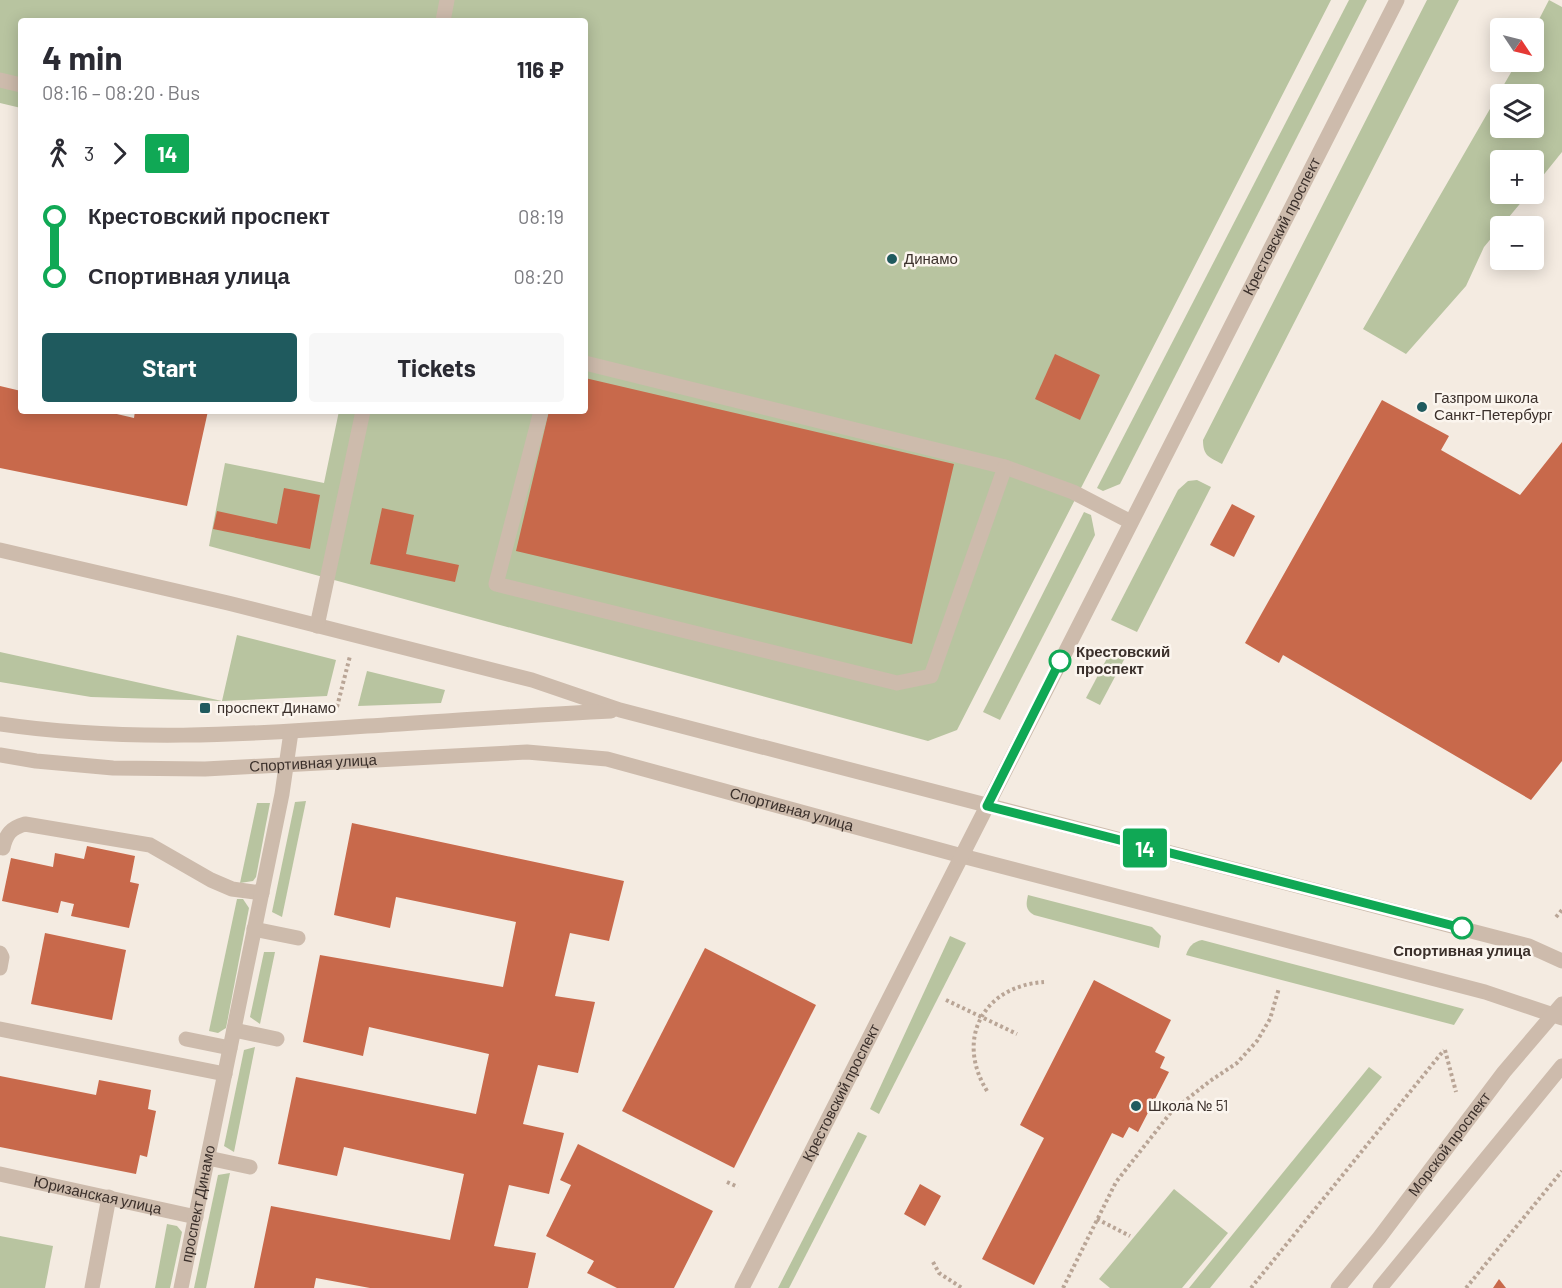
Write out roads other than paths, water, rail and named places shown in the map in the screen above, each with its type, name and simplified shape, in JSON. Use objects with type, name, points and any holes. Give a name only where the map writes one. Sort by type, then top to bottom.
[{"type":"street","points":[[443,18],[447,0]]},
{"type":"street","name":"Крестовский проспект","points":[[742,1288],[1397,0]]},
{"type":"street","points":[[0,80],[18,84]]},
{"type":"street","points":[[588,364],[1005,467],[1073,492],[1131,522]]},
{"type":"street","points":[[316,626],[362,414]]},
{"type":"street","points":[[540,414],[495,584],[897,683],[931,676],[1005,467]]},
{"type":"street","points":[[0,550],[228,603],[532,680],[620,710],[1529,946],[1562,962]]},
{"type":"street","points":[[0,724],[37,729],[203,736],[620,710]]},
{"type":"street","name":"проспект Динамо","points":[[181,1288],[262,894],[287,765],[291,732]]},
{"type":"street","name":"Спортивная улица","points":[[0,755],[36,761],[113,768],[205,769],[527,752],[607,759],[1559,1012]]},
{"type":"street","points":[[3,848],[6,836],[14,827],[25,824],[150,845],[211,880],[232,889],[262,894]]},
{"type":"street","points":[[254,929],[298,938]]},
{"type":"street","points":[[0,953],[2,957],[0,968]]},
{"type":"street","name":"Морской проспект","points":[[1338,1288],[1380,1238],[1504,1072],[1559,1012]]},
{"type":"street","points":[[0,1029],[225,1074]]},
{"type":"street","points":[[234,1030],[277,1039]]},
{"type":"street","points":[[186,1039],[230,1048]]},
{"type":"street","points":[[1380,1288],[1562,1066]]},
{"type":"street","points":[[208,1158],[250,1167]]},
{"type":"street","name":"Юризанская улица","points":[[0,1174],[196,1217]]},
{"type":"street","points":[[92,1288],[109,1197]]},
{"type":"place","name":"Динамо","points":[[892,259]]},
{"type":"place","name":"Газпром школа Санкт-Петербург","points":[[1422,407]]},
{"type":"place","name":"Крестовский проспект","points":[[1060,661]]},
{"type":"place","name":"проспект Динамо","points":[[205,708]]},
{"type":"place","name":"Спортивная улица","points":[[1462,928]]},
{"type":"place","name":"Школа № 51","points":[[1136,1106]]}]
